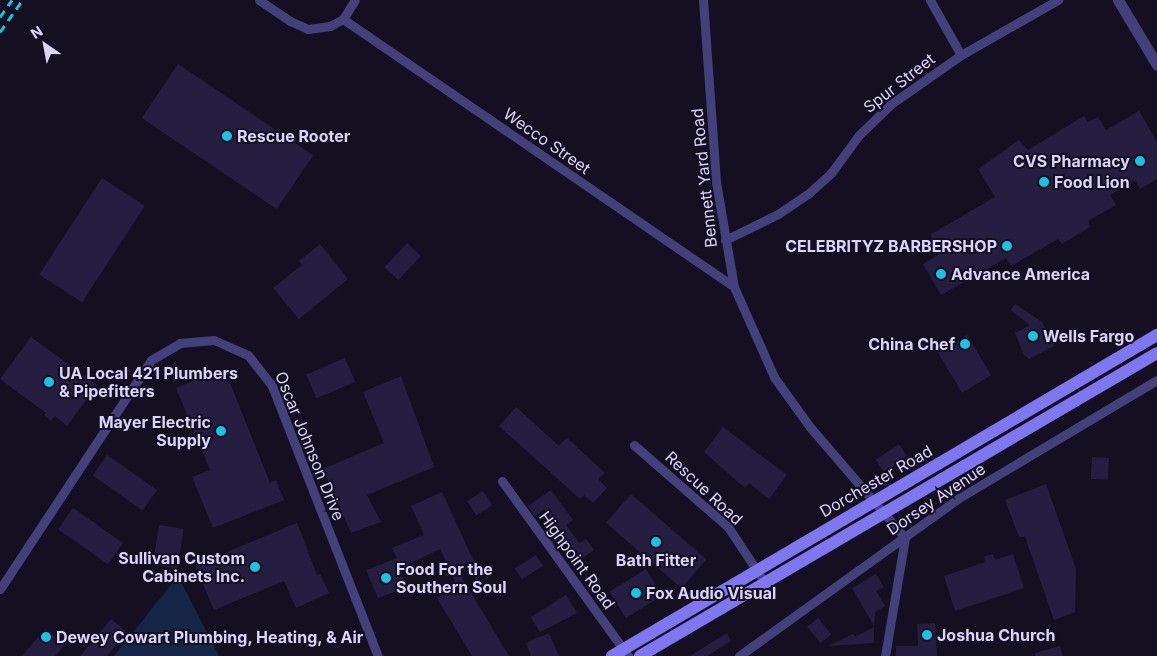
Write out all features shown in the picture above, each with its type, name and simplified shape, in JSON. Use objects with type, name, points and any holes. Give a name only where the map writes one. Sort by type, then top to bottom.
[{"type":"main road","name":"Dorchester Road","points":[[621,654],[757,570],[1157,335]]},
{"type":"main road","name":"Dorchester Road","points":[[640,656],[881,513],[1157,353]]},
{"type":"main road","points":[[1038,405],[1045,417]]},
{"type":"street","points":[[259,0],[290,21],[308,29],[330,26],[343,19],[355,0]]},
{"type":"street","name":"Bennett Yard Road","points":[[703,0],[716,182],[734,287],[774,378],[810,427],[881,513],[905,538]]},
{"type":"street","points":[[930,0],[961,56]]},
{"type":"street","name":"Spur Street","points":[[725,240],[778,214],[808,193],[831,173],[859,135],[891,104],[961,56],[1058,0]]},
{"type":"street","points":[[1118,0],[1157,65]]},
{"type":"street","name":"Wecco Street","points":[[343,19],[734,287]]},
{"type":"street","name":"Oscar Johnson Drive","points":[[0,589],[151,360],[170,346],[189,340],[214,340],[248,355],[272,386],[378,656]]},
{"type":"street","name":"Dorsey Avenue","points":[[740,656],[959,498],[1157,380]]},
{"type":"street","name":"Rescue Road","points":[[634,445],[728,527],[765,583]]},
{"type":"street","name":"Highpoint Road","points":[[502,481],[621,654]]},
{"type":"street","points":[[885,656],[905,538]]},
{"type":"water","points":[[178,576],[219,656],[114,656]]},
{"type":"building","name":"Rescue Rooter","points":[[178,64],[313,155],[277,209],[142,118]]},
{"type":"building","points":[[1139,111],[1157,142],[1157,179],[1140,189],[1135,180],[1110,195],[1116,205],[1088,221],[1090,227],[1062,244],[1058,239],[1011,266],[1006,258],[941,295],[923,264],[941,253],[930,235],[995,197],[978,169],[1019,140],[1028,150],[1084,116],[1088,122],[1098,117],[1106,130]]},
{"type":"building","points":[[102,178],[145,206],[82,302],[39,274]]},
{"type":"building","points":[[407,243],[421,256],[398,280],[384,267]]},
{"type":"building","points":[[320,244],[348,279],[299,319],[273,288],[302,265],[299,261]]},
{"type":"building","name":"Wells Fargo","points":[[1015,304],[1042,322],[1054,346],[1029,359],[1024,355],[1015,333],[1030,325],[1011,310]]},
{"type":"building","points":[[967,335],[991,375],[962,393],[938,353]]},
{"type":"building","name":"UA Local 421 Plumbers & Pipefitters","points":[[31,337],[97,385],[67,426],[55,416],[51,421],[44,415],[46,413],[0,379]]},
{"type":"building","points":[[345,358],[355,382],[316,398],[306,374]]},
{"type":"building","name":"Mayer Electric Supply","points":[[224,368],[270,483],[276,480],[284,500],[213,528],[192,477],[210,470],[176,388]]},
{"type":"building","points":[[401,376],[434,467],[367,495],[381,522],[351,533],[323,469],[384,443],[363,392]]},
{"type":"building","points":[[516,407],[559,446],[567,438],[605,473],[598,479],[607,488],[593,503],[584,495],[580,499],[499,426]]},
{"type":"building","points":[[723,427],[787,475],[769,499],[749,483],[745,488],[704,452]]},
{"type":"building","points":[[899,444],[907,456],[884,471],[876,460]]},
{"type":"building","points":[[107,455],[157,490],[143,510],[93,475]]},
{"type":"building","points":[[1092,457],[1109,458],[1108,480],[1091,479]]},
{"type":"building","points":[[1046,484],[1076,569],[1075,612],[1054,620],[1025,537],[1019,537],[1005,500]]},
{"type":"building","points":[[551,490],[573,520],[566,525],[579,543],[586,539],[594,550],[578,561],[544,509],[535,516],[528,506]]},
{"type":"building","points":[[483,491],[492,505],[476,516],[467,501]]},
{"type":"building","points":[[442,492],[475,564],[458,571],[509,656],[472,656],[437,598],[457,586],[440,549],[399,569],[407,587],[378,598],[366,570],[397,558],[392,548],[424,535],[411,506]]},
{"type":"building","name":"Bath Fitter","points":[[631,494],[706,560],[682,588],[606,523]]},
{"type":"building","points":[[73,508],[123,543],[108,564],[58,529]]},
{"type":"building","name":"Sullivan Custom Cabinets Inc.","points":[[297,523],[317,575],[320,574],[329,593],[296,608],[284,581],[214,610],[195,565]]},
{"type":"building","points":[[159,525],[184,529],[177,568],[153,565]]},
{"type":"building","points":[[993,554],[995,560],[1013,554],[1024,588],[955,611],[944,576],[985,562],[984,557]]},
{"type":"building","points":[[536,555],[543,566],[522,579],[515,568]]},
{"type":"building","name":"Fox Audio Visual","points":[[646,569],[662,595],[626,618],[610,592]]},
{"type":"building","points":[[876,574],[884,587],[876,591],[885,606],[875,612],[874,626],[852,588]]},
{"type":"building","points":[[566,595],[577,613],[540,632],[531,617]]},
{"type":"building","points":[[818,618],[831,634],[820,643],[807,627]]},
{"type":"building","points":[[111,619],[127,632],[107,656],[80,656]]},
{"type":"building","name":"Joshua Church","points":[[935,623],[937,656],[896,656],[896,646],[918,646],[917,624]]},
{"type":"building","points":[[874,627],[874,643],[829,646],[853,634],[855,637]]},
{"type":"building","name":"Dewey Cowart Plumbing, Heating, & Air","points":[[45,629],[65,645],[55,656],[22,656]]},
{"type":"building","points":[[549,633],[559,656],[531,656],[526,643]]},
{"type":"building","points":[[727,633],[731,641],[707,656],[690,656]]},
{"type":"building","points":[[1060,646],[1063,656],[1036,656],[1035,653]]},
{"type":"railway","points":[[0,17],[12,0]]},
{"type":"railway","points":[[0,32],[22,0]]},
{"type":"place","name":"Rescue Rooter","points":[[227,136]]},
{"type":"place","name":"CVS Pharmacy","points":[[1140,161]]},
{"type":"place","name":"Food Lion","points":[[1044,182]]},
{"type":"place","name":"CELEBRITYZ BARBERSHOP","points":[[1007,246]]},
{"type":"place","name":"Advance America","points":[[941,274]]},
{"type":"place","name":"Wells Fargo","points":[[1033,336]]},
{"type":"place","name":"China Chef","points":[[965,344]]},
{"type":"place","name":"UA Local 421 Plumbers & Pipefitters","points":[[49,382]]},
{"type":"place","name":"Mayer Electric Supply","points":[[221,431]]},
{"type":"place","name":"Bath Fitter","points":[[656,542]]},
{"type":"place","name":"Sullivan Custom Cabinets Inc.","points":[[255,567]]},
{"type":"place","name":"Food For the Southern Soul","points":[[386,578]]},
{"type":"place","name":"Fox Audio Visual","points":[[636,593]]},
{"type":"place","name":"Joshua Church","points":[[927,635]]},
{"type":"place","name":"Dewey Cowart Plumbing, Heating, & Air","points":[[46,637]]}]
